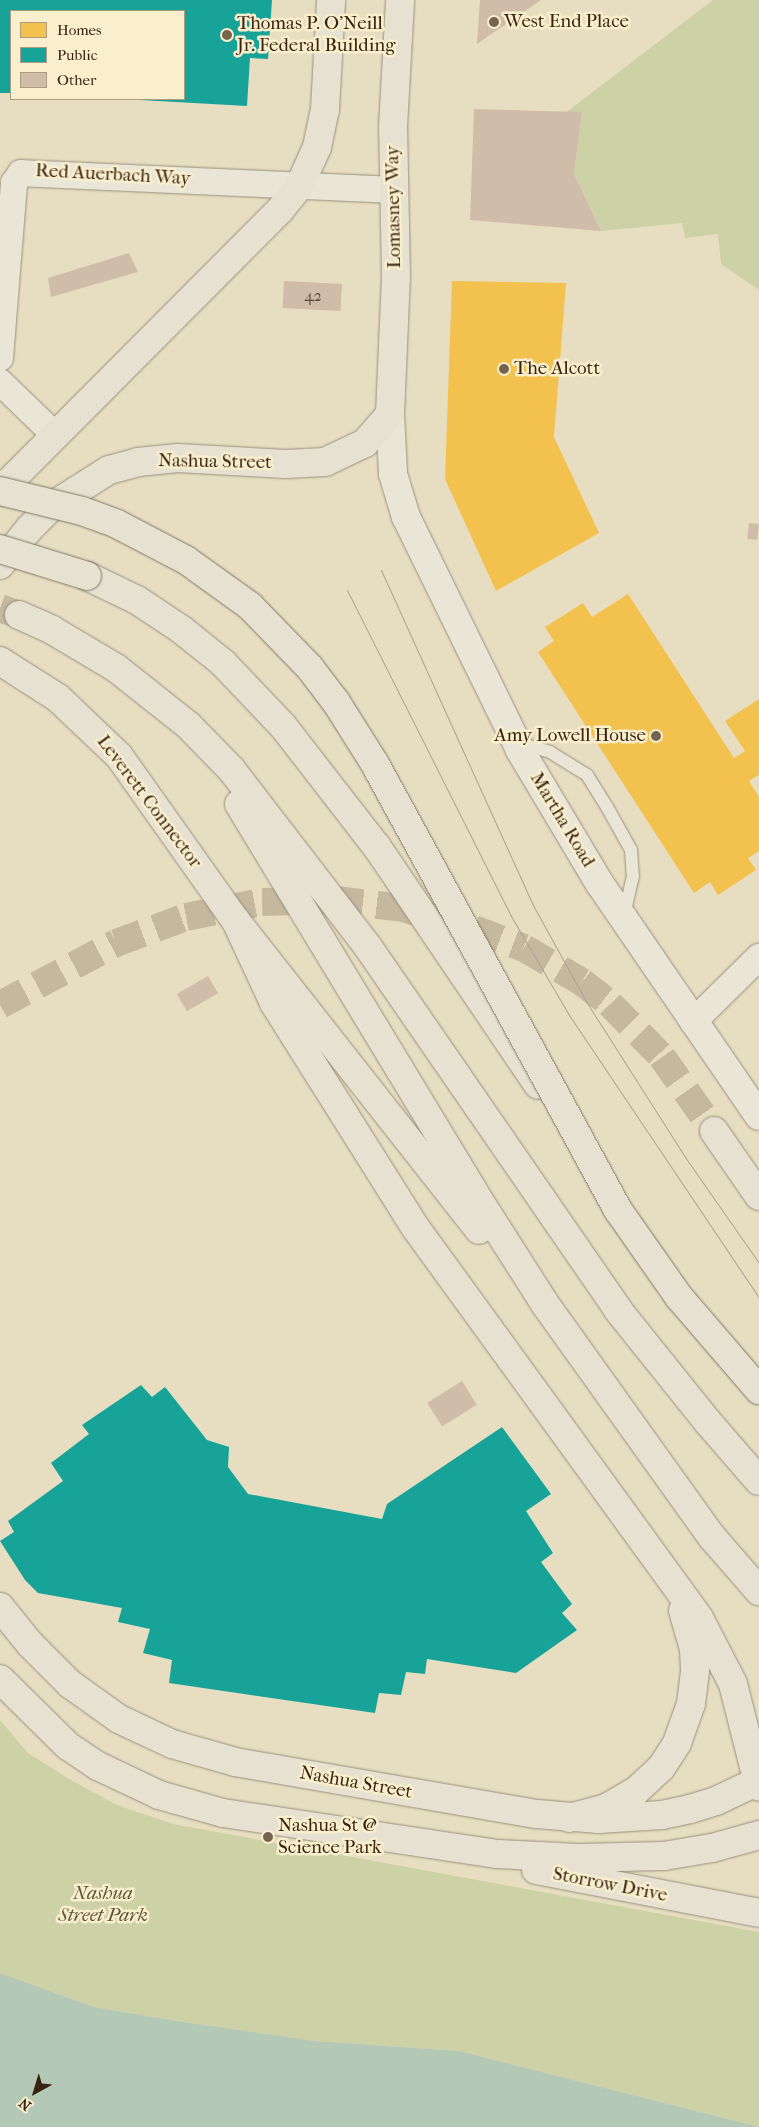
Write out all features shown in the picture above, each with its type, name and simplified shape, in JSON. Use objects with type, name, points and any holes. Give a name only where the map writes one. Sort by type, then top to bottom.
[{"type":"main road","points":[[331,0],[325,109],[317,147],[300,185],[254,236],[54,434],[0,491],[82,511],[174,553],[239,596],[310,668],[336,702],[375,764],[618,1210],[679,1297],[759,1390]]},
{"type":"main road","name":"Lomasney Way","points":[[390,414],[396,278],[393,127],[400,0]]},
{"type":"main road","name":"Nashua Street","points":[[0,565],[29,529],[52,506],[109,470],[164,459],[286,464],[326,462],[364,443],[390,414]]},
{"type":"main road","name":"Martha Road","points":[[390,414],[393,474],[406,518],[516,742],[570,836],[693,1022],[759,1116]]},
{"type":"main road","points":[[0,549],[87,576],[160,614],[202,646],[244,684],[308,755],[382,854],[646,1243],[693,1308],[759,1383]]},
{"type":"main road","points":[[19,615],[81,646],[130,679],[209,745],[254,798],[394,985],[618,1310],[759,1481]]},
{"type":"main road","name":"Leverett Connector","points":[[0,661],[25,675],[74,712],[118,756],[236,921]]},
{"type":"main road","points":[[130,679],[184,732],[221,777],[493,1223],[602,1386]]},
{"type":"main road","points":[[236,921],[602,1386],[712,1537],[759,1590]]},
{"type":"main road","points":[[236,921],[274,1003],[415,1227],[664,1571],[716,1648],[733,1684],[759,1783]]},
{"type":"main road","points":[[714,1131],[759,1196]]},
{"type":"main road","points":[[730,1448],[759,1473]]},
{"type":"main road","points":[[569,1818],[606,1808],[636,1791],[661,1768],[678,1743],[685,1725],[694,1688],[694,1649],[686,1618],[664,1571]]},
{"type":"main road","name":"Nashua Street","points":[[0,1607],[30,1644],[70,1684],[119,1718],[172,1744],[235,1762],[569,1818],[629,1819],[662,1815],[716,1801],[759,1783]]},
{"type":"main road","points":[[0,1680],[68,1746],[98,1766],[159,1795],[260,1820],[462,1849],[542,1857],[640,1858],[712,1848],[759,1835]]},
{"type":"main road","name":"Storrow Drive","points":[[462,1849],[534,1870],[759,1913]]},
{"type":"street","name":"Red Auerbach Way","points":[[0,358],[14,183],[21,173],[393,190]]},
{"type":"street","points":[[0,382],[54,434]]},
{"type":"street","points":[[693,1022],[759,957]]},
{"type":"lane","points":[[516,742],[550,752],[587,775],[607,806],[631,850],[633,876],[623,916]]},
{"type":"green space","points":[[713,0],[759,0],[759,290],[721,264],[718,234],[685,238],[682,223],[601,231],[574,174],[582,113],[564,114]]},
{"type":"green space","name":"Nashua Street Park","points":[[0,1720],[28,1753],[69,1779],[117,1805],[173,1824],[759,1932],[759,2127],[459,2051],[315,2041],[94,2007],[0,1973]]},
{"type":"shaded area","points":[[0,1973],[94,2007],[315,2041],[459,2051],[759,2127],[0,2127]]},
{"type":"building: Homes","name":"The Alcott","points":[[452,281],[566,283],[554,437],[599,533],[496,591],[445,479]]},
{"type":"building: Homes","name":"Amy Lowell House","points":[[628,594],[734,758],[745,751],[725,721],[759,699],[759,775],[749,781],[759,797],[759,851],[748,858],[756,870],[718,895],[710,882],[694,893],[538,652],[554,641],[545,627],[583,603],[592,617]]},
{"type":"building: Public","name":"Thomas P. O'Neill Jr. Federal Building","points":[[0,0],[272,0],[268,59],[250,58],[247,106],[140,100],[185,100],[185,10],[10,10],[10,93],[0,93]]},
{"type":"building: Public","points":[[141,1385],[152,1397],[165,1387],[207,1440],[229,1447],[228,1467],[248,1494],[382,1519],[387,1504],[502,1427],[551,1494],[526,1511],[553,1553],[541,1562],[572,1604],[562,1613],[577,1630],[516,1673],[427,1659],[425,1674],[406,1672],[401,1695],[379,1693],[375,1713],[169,1683],[172,1660],[143,1653],[150,1629],[118,1622],[122,1608],[38,1593],[25,1580],[0,1541],[14,1532],[8,1521],[63,1481],[51,1463],[89,1434],[82,1425]]},
{"type":"building: Other","name":"West End Place","points":[[480,0],[541,0],[477,44]]},
{"type":"building: Other","points":[[474,109],[582,112],[574,174],[601,231],[470,220]]},
{"type":"building: Other","points":[[129,253],[138,272],[51,297],[48,278]]},
{"type":"building: Other","points":[[284,281],[342,284],[341,311],[283,308]]},
{"type":"building: Other","points":[[749,523],[759,524],[757,540],[747,539]]},
{"type":"building: Other","points":[[208,976],[218,993],[187,1011],[177,994]]},
{"type":"building: Other","points":[[462,1381],[477,1405],[442,1426],[427,1403]]},
{"type":"tunnel","points":[[0,608],[19,615]]},
{"type":"tunnel","points":[[0,1005],[116,943],[186,917],[262,902],[335,900],[403,908],[474,929],[524,948],[582,982],[610,1004],[662,1057],[714,1131]]},
{"type":"tram line","points":[[381,570],[534,907],[587,1003],[685,1157],[759,1263]]},
{"type":"tram line","points":[[347,590],[511,916],[569,1015],[759,1298]]},
{"type":"place","name":"West End Place","points":[[494,22]]},
{"type":"place","name":"Thomas P. O'Neill Jr. Federal Building","points":[[227,35]]},
{"type":"place","name":"The Alcott","points":[[504,369]]},
{"type":"place","name":"Amy Lowell House","points":[[656,736]]},
{"type":"place","name":"Nashua St @ Science Park","points":[[268,1837]]}]
